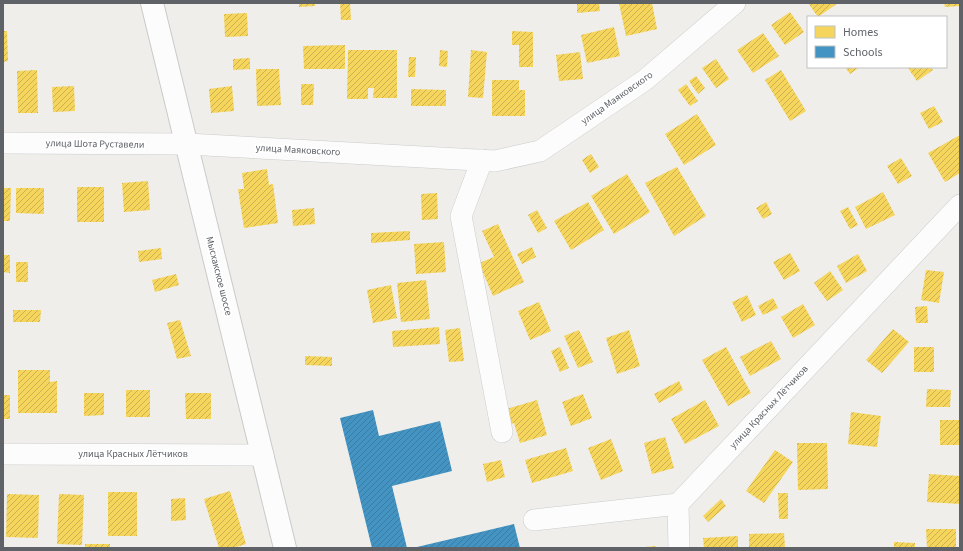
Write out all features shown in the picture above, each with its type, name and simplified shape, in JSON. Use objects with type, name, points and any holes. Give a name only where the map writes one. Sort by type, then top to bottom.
[{"type":"street","name":"Мысхакское шоссе","points":[[152,3],[285,548]]},
{"type":"street","name":"улица Маяковского","points":[[186,144],[495,161],[540,151],[645,80],[735,3]]},
{"type":"street","name":"улица Шота Руставели","points":[[3,143],[186,144]]},
{"type":"street","points":[[482,160],[461,216],[502,432]]},
{"type":"street","name":"улица Красных Лётчиков","points":[[678,504],[960,205]]},
{"type":"street","name":"улица Красных Лётчиков","points":[[3,454],[263,455]]},
{"type":"street","points":[[534,520],[678,504],[679,548]]},
{"type":"building: Homes","points":[[299,3],[315,3],[315,6],[299,7]]},
{"type":"building: Homes","points":[[340,3],[350,3],[351,20],[341,20]]},
{"type":"building: Homes","points":[[577,3],[599,3],[600,11],[577,13]]},
{"type":"building: Homes","points":[[619,3],[652,3],[657,29],[626,36]]},
{"type":"building: Homes","points":[[808,3],[838,3],[819,16],[817,16]]},
{"type":"building: Homes","points":[[944,3],[960,3],[960,6],[945,7]]},
{"type":"building: Homes","points":[[790,12],[804,32],[785,45],[771,25]]},
{"type":"building: Homes","points":[[247,13],[248,36],[225,37],[224,14]]},
{"type":"building: Homes","points":[[614,27],[620,56],[587,63],[581,35]]},
{"type":"building: Homes","points":[[3,31],[7,31],[8,61],[3,62]]},
{"type":"building: Homes","points":[[512,31],[533,32],[533,67],[519,67],[519,45],[512,45]]},
{"type":"building: Homes","points":[[763,33],[779,56],[753,73],[737,50]]},
{"type":"building: Homes","points":[[345,45],[345,69],[304,69],[303,46]]},
{"type":"building: Homes","points":[[348,50],[397,50],[397,98],[373,98],[374,88],[368,88],[368,99],[347,99]]},
{"type":"building: Homes","points":[[440,50],[448,51],[447,67],[439,66]]},
{"type":"building: Homes","points":[[471,50],[487,52],[483,98],[468,97]]},
{"type":"building: Homes","points":[[580,52],[583,79],[559,81],[556,55]]},
{"type":"building: Homes","points":[[409,57],[416,57],[415,77],[408,77]]},
{"type":"building: Homes","points":[[250,58],[250,69],[233,70],[233,59]]},
{"type":"building: Homes","points":[[716,59],[729,79],[716,88],[702,68]]},
{"type":"building: Homes","points":[[846,68],[859,68],[850,74]]},
{"type":"building: Homes","points":[[908,68],[932,68],[933,70],[917,81]]},
{"type":"building: Homes","points":[[256,69],[279,69],[281,105],[257,106]]},
{"type":"building: Homes","points":[[37,70],[38,113],[18,113],[17,71]]},
{"type":"building: Homes","points":[[781,70],[806,111],[790,121],[765,80]]},
{"type":"building: Homes","points":[[696,76],[705,88],[698,94],[689,81]]},
{"type":"building: Homes","points":[[492,80],[519,80],[519,90],[525,90],[525,116],[492,116]]},
{"type":"building: Homes","points":[[301,84],[314,84],[313,105],[301,105]]},
{"type":"building: Homes","points":[[686,84],[698,101],[690,106],[678,90]]},
{"type":"building: Homes","points":[[74,86],[75,111],[53,112],[52,87]]},
{"type":"building: Homes","points":[[232,86],[234,111],[211,113],[209,89]]},
{"type":"building: Homes","points":[[411,89],[446,90],[446,106],[411,106]]},
{"type":"building: Homes","points":[[934,106],[943,122],[929,129],[920,113]]},
{"type":"building: Homes","points":[[697,114],[716,145],[684,165],[665,134]]},
{"type":"building: Homes","points":[[960,135],[960,173],[945,182],[928,153]]},
{"type":"building: Homes","points":[[591,154],[599,167],[590,173],[582,160]]},
{"type":"building: Homes","points":[[901,158],[912,176],[898,184],[887,166]]},
{"type":"building: Homes","points":[[677,167],[706,216],[674,236],[645,183]]},
{"type":"building: Homes","points":[[267,169],[269,185],[273,184],[278,223],[244,228],[238,189],[244,189],[242,173]]},
{"type":"building: Homes","points":[[627,174],[650,212],[614,234],[591,196]]},
{"type":"building: Homes","points":[[148,181],[150,210],[124,212],[122,183]]},
{"type":"building: Homes","points":[[77,187],[104,187],[104,222],[77,222]]},
{"type":"building: Homes","points":[[3,188],[11,188],[10,221],[3,221]]},
{"type":"building: Homes","points":[[16,188],[44,188],[44,214],[16,213]]},
{"type":"building: Homes","points":[[883,192],[895,215],[866,229],[855,207]]},
{"type":"building: Homes","points":[[437,193],[438,219],[422,220],[421,194]]},
{"type":"building: Homes","points":[[588,202],[604,230],[571,250],[554,221]]},
{"type":"building: Homes","points":[[766,202],[772,214],[763,219],[756,208]]},
{"type":"building: Homes","points":[[848,207],[858,225],[850,229],[840,211]]},
{"type":"building: Homes","points":[[314,208],[315,224],[293,226],[292,210]]},
{"type":"building: Homes","points":[[537,210],[547,228],[538,233],[528,215]]},
{"type":"building: Homes","points":[[498,224],[524,282],[493,296],[479,263],[494,257],[482,231]]},
{"type":"building: Homes","points":[[410,231],[410,240],[371,243],[371,233]]},
{"type":"building: Homes","points":[[444,242],[446,272],[416,274],[414,244]]},
{"type":"building: Homes","points":[[532,247],[536,257],[522,264],[517,254]]},
{"type":"building: Homes","points":[[161,248],[162,259],[139,262],[138,251]]},
{"type":"building: Homes","points":[[790,253],[800,271],[784,280],[773,262]]},
{"type":"building: Homes","points":[[858,254],[867,271],[846,283],[837,266]]},
{"type":"building: Homes","points":[[3,255],[10,255],[10,273],[3,272]]},
{"type":"building: Homes","points":[[16,262],[28,262],[28,282],[16,282]]},
{"type":"building: Homes","points":[[926,270],[944,272],[939,303],[921,300]]},
{"type":"building: Homes","points":[[830,271],[843,290],[827,301],[814,283]]},
{"type":"building: Homes","points":[[176,274],[179,285],[155,292],[152,280]]},
{"type":"building: Homes","points":[[426,280],[430,319],[401,322],[397,283]]},
{"type":"building: Homes","points":[[391,285],[397,318],[373,323],[367,290]]},
{"type":"building: Homes","points":[[747,295],[756,315],[742,322],[732,302]]},
{"type":"building: Homes","points":[[773,298],[778,308],[763,315],[758,306]]},
{"type":"building: Homes","points":[[539,302],[551,331],[530,340],[518,311]]},
{"type":"building: Homes","points":[[803,304],[815,325],[793,338],[781,317]]},
{"type":"building: Homes","points":[[927,306],[928,323],[916,323],[915,307]]},
{"type":"building: Homes","points":[[13,310],[41,310],[40,322],[13,322]]},
{"type":"building: Homes","points":[[180,320],[191,356],[177,359],[167,323]]},
{"type":"building: Homes","points":[[439,327],[440,344],[393,347],[392,331]]},
{"type":"building: Homes","points":[[460,328],[464,361],[449,362],[445,330]]},
{"type":"building: Homes","points":[[893,329],[909,342],[882,373],[866,360]]},
{"type":"building: Homes","points":[[579,330],[593,362],[578,368],[564,336]]},
{"type":"building: Homes","points":[[629,330],[640,366],[617,374],[606,338]]},
{"type":"building: Homes","points":[[771,341],[781,359],[750,376],[740,357]]},
{"type":"building: Homes","points":[[560,347],[569,368],[560,372],[551,351]]},
{"type":"building: Homes","points":[[726,347],[751,393],[728,406],[702,360]]},
{"type":"building: Homes","points":[[914,347],[934,347],[934,372],[914,372]]},
{"type":"building: Homes","points":[[305,356],[332,357],[332,366],[305,365]]},
{"type":"building: Homes","points":[[18,370],[50,370],[50,382],[57,381],[57,413],[18,413]]},
{"type":"building: Homes","points":[[679,381],[683,390],[659,403],[654,394]]},
{"type":"building: Homes","points":[[927,389],[951,390],[950,407],[926,407]]},
{"type":"building: Homes","points":[[126,390],[150,390],[150,417],[126,417]]},
{"type":"building: Homes","points":[[84,393],[104,393],[104,415],[84,416]]},
{"type":"building: Homes","points":[[185,393],[211,393],[211,419],[186,419]]},
{"type":"building: Homes","points":[[583,394],[592,418],[571,426],[562,402]]},
{"type":"building: Homes","points":[[3,395],[10,395],[10,419],[3,419]]},
{"type":"building: Homes","points":[[537,400],[547,435],[520,443],[514,423],[510,424],[506,409]]},
{"type":"building: Homes","points":[[705,400],[719,426],[685,444],[671,419]]},
{"type":"building: Homes","points":[[851,412],[881,416],[877,447],[848,444]]},
{"type":"building: Homes","points":[[940,420],[960,420],[960,445],[940,445]]},
{"type":"building: Homes","points":[[665,437],[674,468],[652,474],[644,443]]},
{"type":"building: Homes","points":[[611,439],[623,471],[601,480],[588,448]]},
{"type":"building: Homes","points":[[797,443],[827,443],[828,489],[798,490]]},
{"type":"building: Homes","points":[[566,448],[573,471],[532,483],[525,460]]},
{"type":"building: Homes","points":[[775,450],[793,462],[764,503],[746,491]]},
{"type":"building: Homes","points":[[501,460],[505,477],[487,482],[483,464]]},
{"type":"building: Homes","points":[[929,474],[960,476],[960,504],[927,502]]},
{"type":"building: Homes","points":[[230,491],[246,544],[233,548],[219,548],[204,499]]},
{"type":"building: Homes","points":[[108,492],[137,492],[137,536],[108,536]]},
{"type":"building: Homes","points":[[778,493],[788,493],[788,519],[779,519]]},
{"type":"building: Homes","points":[[7,494],[39,495],[38,538],[6,537]]},
{"type":"building: Homes","points":[[59,494],[84,495],[82,545],[57,544]]},
{"type":"building: Homes","points":[[185,498],[186,520],[171,521],[171,499]]},
{"type":"building: Homes","points":[[721,499],[726,506],[708,522],[703,516]]},
{"type":"building: Homes","points":[[926,529],[956,529],[956,548],[927,548]]},
{"type":"building: Homes","points":[[784,533],[785,548],[749,548],[749,534]]},
{"type":"building: Homes","points":[[738,536],[738,548],[704,548],[703,538]]},
{"type":"building: Homes","points":[[894,542],[915,543],[915,548],[894,548]]},
{"type":"building: Homes","points":[[85,544],[110,544],[110,548],[85,548]]},
{"type":"building: Homes","points":[[656,546],[657,548],[645,548],[645,547]]},
{"type":"building: Schools","points":[[373,410],[379,436],[440,421],[452,471],[392,486],[407,548],[372,548],[340,418]]},
{"type":"building: Schools","points":[[514,524],[520,548],[417,548],[417,547]]}]
